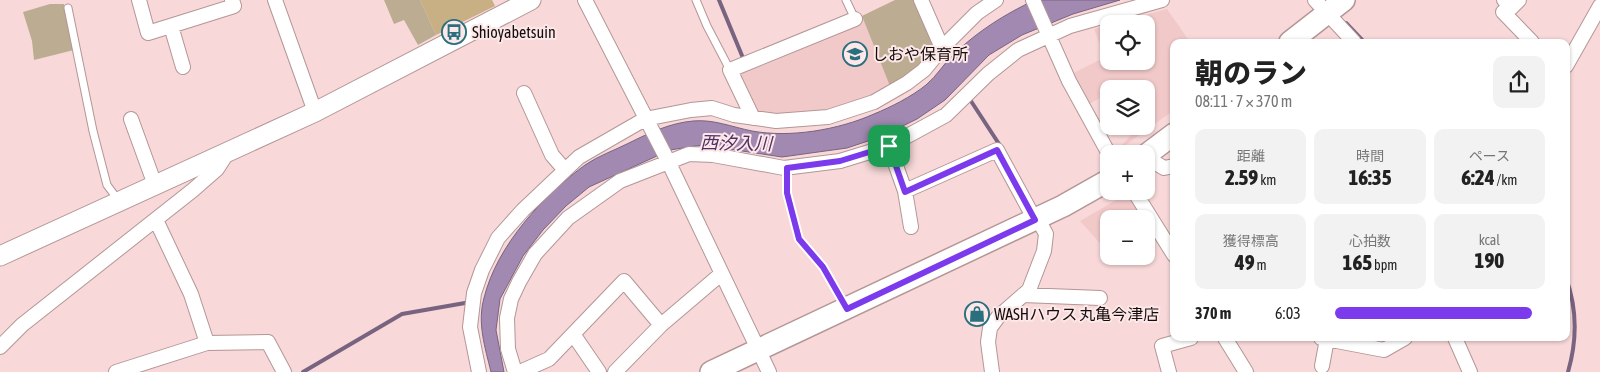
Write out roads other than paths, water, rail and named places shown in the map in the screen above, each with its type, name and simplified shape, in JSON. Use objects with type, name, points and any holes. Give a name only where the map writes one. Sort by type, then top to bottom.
[{"type":"main road","points":[[1293,39],[1329,4]]},
{"type":"main road","points":[[1155,149],[1170,137]]},
{"type":"main road","points":[[711,372],[1037,219],[1100,185]]},
{"type":"street","points":[[139,0],[148,33],[234,6],[232,0]]},
{"type":"street","points":[[275,0],[315,112]]},
{"type":"street","points":[[0,256],[315,112],[531,0]]},
{"type":"street","points":[[585,0],[667,159],[769,372]]},
{"type":"street","points":[[921,0],[942,48]]},
{"type":"street","points":[[479,372],[470,327],[474,293],[482,270],[498,238],[564,169],[579,157],[647,121],[691,110],[712,108],[734,115],[776,121],[828,117],[874,102],[924,70],[942,48],[978,13],[996,0]]},
{"type":"street","points":[[1033,0],[1069,81],[1104,145]]},
{"type":"street","points":[[515,372],[508,349],[506,318],[511,299],[535,254],[568,218],[590,200],[620,181],[667,159],[689,154],[714,155],[787,168],[840,161],[889,146],[946,115],[988,74],[1010,56],[1070,26],[1162,0]]},
{"type":"street","points":[[1504,6],[1511,8],[1520,0]]},
{"type":"street","points":[[1329,4],[1352,39]]},
{"type":"street","points":[[1504,6],[1523,39]]},
{"type":"street","points":[[1570,59],[1600,6]]},
{"type":"street","points":[[754,118],[730,70],[855,19]]},
{"type":"street","points":[[171,26],[183,68]]},
{"type":"street","points":[[524,93],[552,155],[564,169]]},
{"type":"street","points":[[131,118],[155,185]]},
{"type":"street","points":[[889,146],[905,192],[911,227]]},
{"type":"street","points":[[905,192],[997,150],[1037,219],[1047,240],[1036,277],[1029,290],[998,317],[990,328],[988,342],[992,372]]},
{"type":"street","points":[[0,347],[22,326],[217,169],[228,152]]},
{"type":"street","points":[[1155,162],[1164,168],[1170,167]]},
{"type":"street","points":[[1140,200],[1170,249]]},
{"type":"street","points":[[156,220],[191,294],[207,343]]},
{"type":"street","points":[[615,372],[661,325],[721,274]]},
{"type":"street","points":[[520,372],[549,359],[624,281],[661,325]]},
{"type":"street","points":[[1023,295],[1100,298]]},
{"type":"street","points":[[573,334],[599,372]]},
{"type":"street","points":[[1169,372],[1162,346],[1180,341]]},
{"type":"street","points":[[1227,341],[1246,372]]},
{"type":"street","points":[[1322,366],[1324,341]]},
{"type":"street","points":[[1339,341],[1384,350],[1400,341]]},
{"type":"street","points":[[1456,341],[1470,372]]},
{"type":"street","points":[[116,372],[207,343],[268,342],[284,372]]},
{"type":"lane","points":[[696,0],[730,70]]},
{"type":"lane","points":[[846,0],[855,19]]},
{"type":"lane","points":[[68,8],[107,185],[119,201]]},
{"type":"lane","points":[[787,168],[787,193],[799,239],[823,267],[847,309]]},
{"type":"water","name":"西汐入川","points":[[1035,0],[1120,0],[1073,14],[1022,35],[989,55],[945,100],[917,119],[880,137],[847,148],[782,157],[702,145],[670,150],[589,187],[566,206],[543,230],[523,256],[500,299],[496,330],[504,372],[491,372],[484,344],[481,317],[490,278],[499,259],[524,223],[553,191],[585,165],[652,132],[684,122],[708,121],[752,131],[782,134],[814,131],[860,120],[894,105],[926,85],[950,58],[982,30]]},
{"type":"waterway","points":[[719,0],[743,58]]},
{"type":"waterway","points":[[1346,23],[1361,39]]},
{"type":"waterway","points":[[969,98],[1001,147]]},
{"type":"waterway","points":[[1568,372],[1574,337],[1574,313],[1570,289]]},
{"type":"waterway","points":[[303,372],[402,314],[465,303]]},
{"type":"place","name":"Shioyabetsuin","points":[[454,32]]},
{"type":"place","name":"しおや保育所","points":[[855,54]]},
{"type":"place","name":"WASHハウス 丸亀今津店","points":[[977,314]]}]
